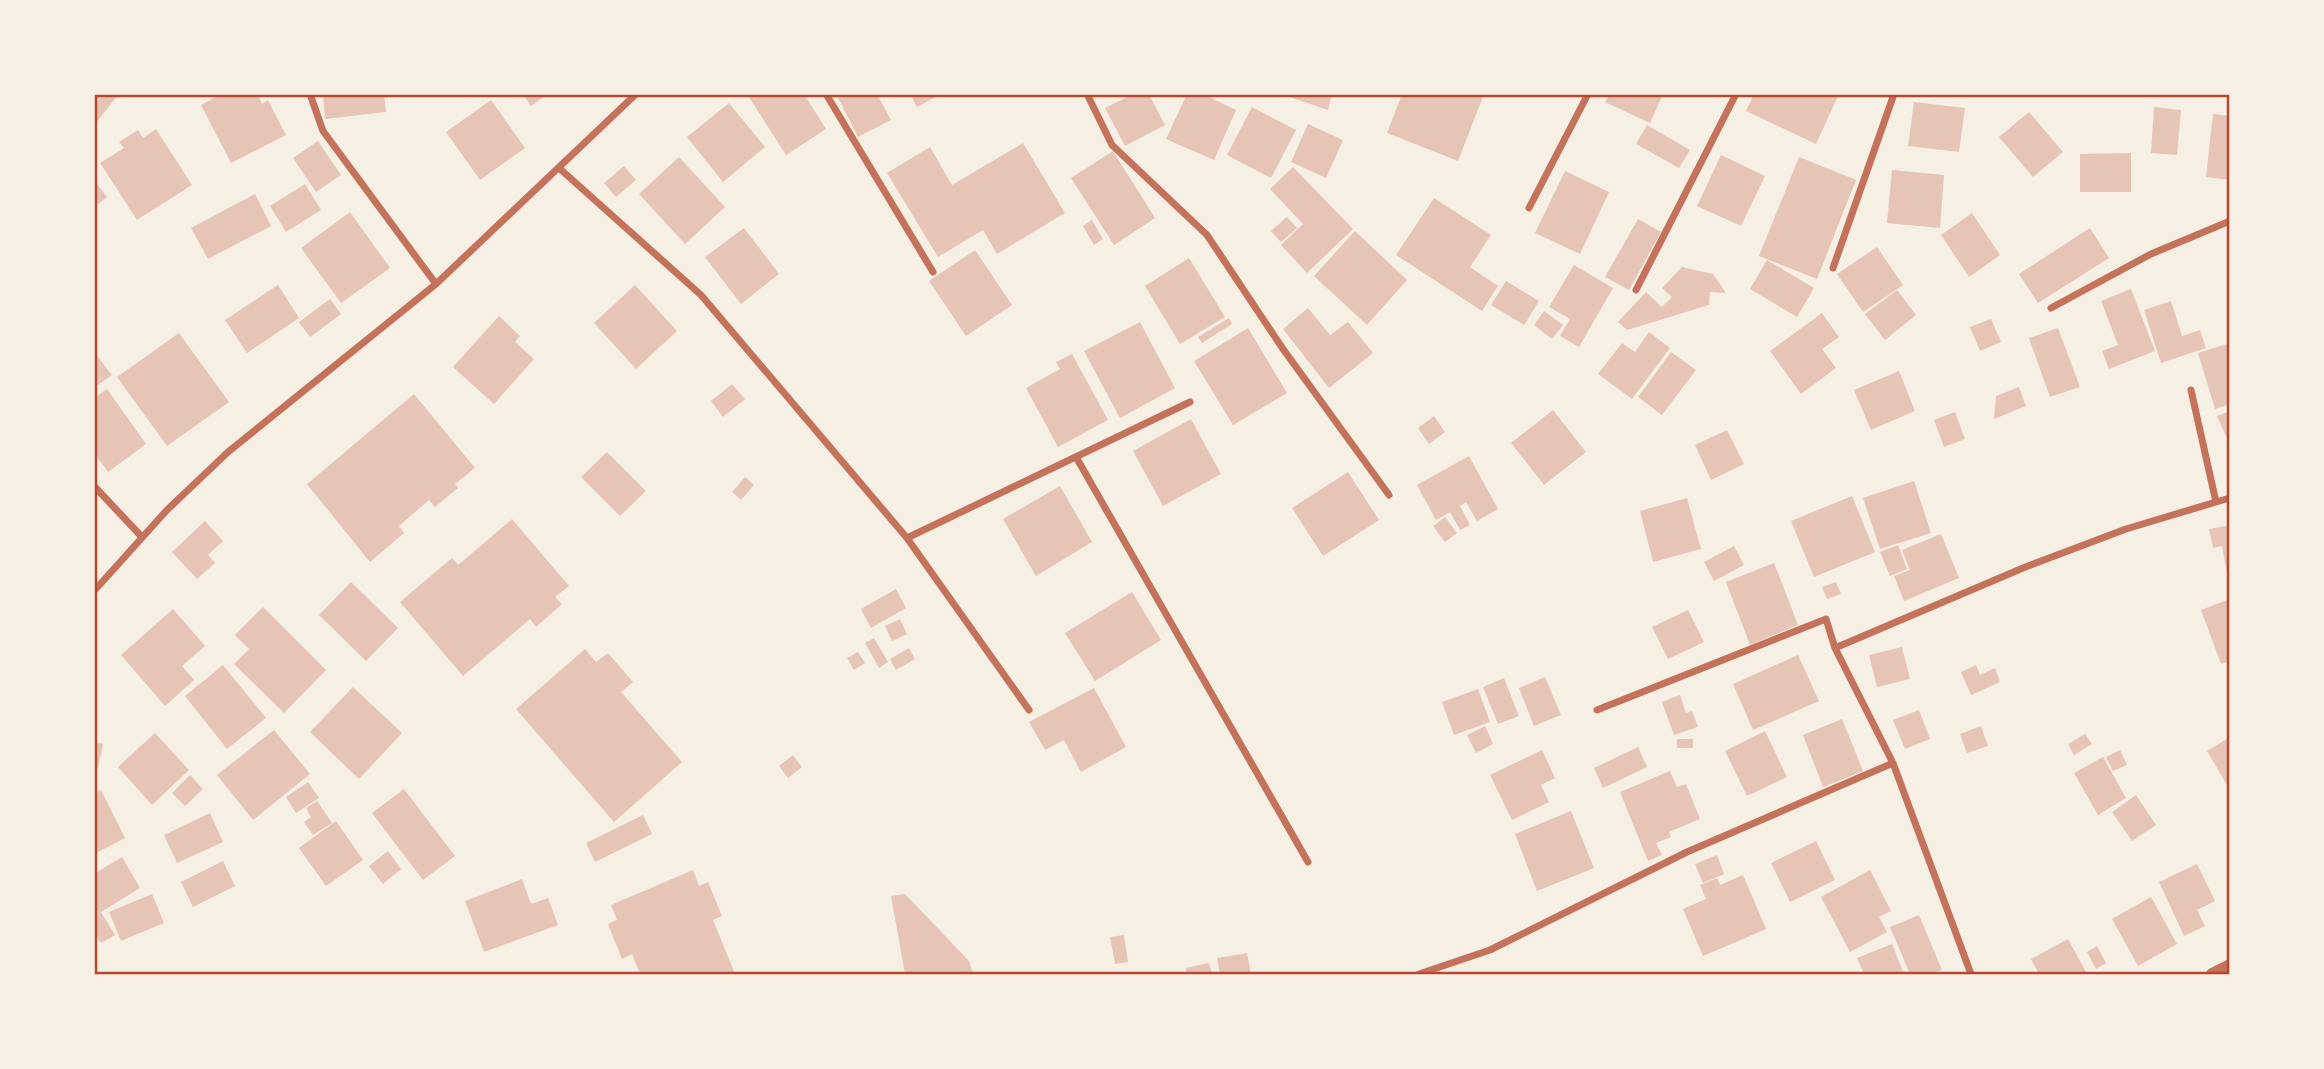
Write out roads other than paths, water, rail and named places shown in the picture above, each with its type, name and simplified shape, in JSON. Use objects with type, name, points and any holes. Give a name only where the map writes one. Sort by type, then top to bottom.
[{"type":"street","points":[[310,94],[323,131],[436,284]]},
{"type":"street","points":[[94,591],[167,509],[228,453],[436,284],[636,94]]},
{"type":"street","points":[[826,94],[933,272]]},
{"type":"street","points":[[1087,94],[1112,145],[1207,235],[1283,349],[1389,495]]},
{"type":"street","points":[[1529,208],[1588,94]]},
{"type":"street","points":[[1636,290],[1736,94]]},
{"type":"street","points":[[1833,268],[1894,94]]},
{"type":"street","points":[[559,168],[701,295],[907,538],[1029,710]]},
{"type":"street","points":[[2051,308],[2151,254],[2230,220]]},
{"type":"street","points":[[2191,390],[2217,502]]},
{"type":"street","points":[[907,538],[1190,402]]},
{"type":"street","points":[[1076,457],[1308,862]]},
{"type":"street","points":[[94,485],[142,537]]},
{"type":"street","points":[[1835,648],[2023,568],[2126,529],[2230,498]]},
{"type":"street","points":[[1597,710],[1826,619],[1835,648],[1893,764],[1971,975]]},
{"type":"street","points":[[1419,975],[1490,950],[1687,852],[1893,764]]},
{"type":"street","points":[[2212,975],[2230,965]]}]
